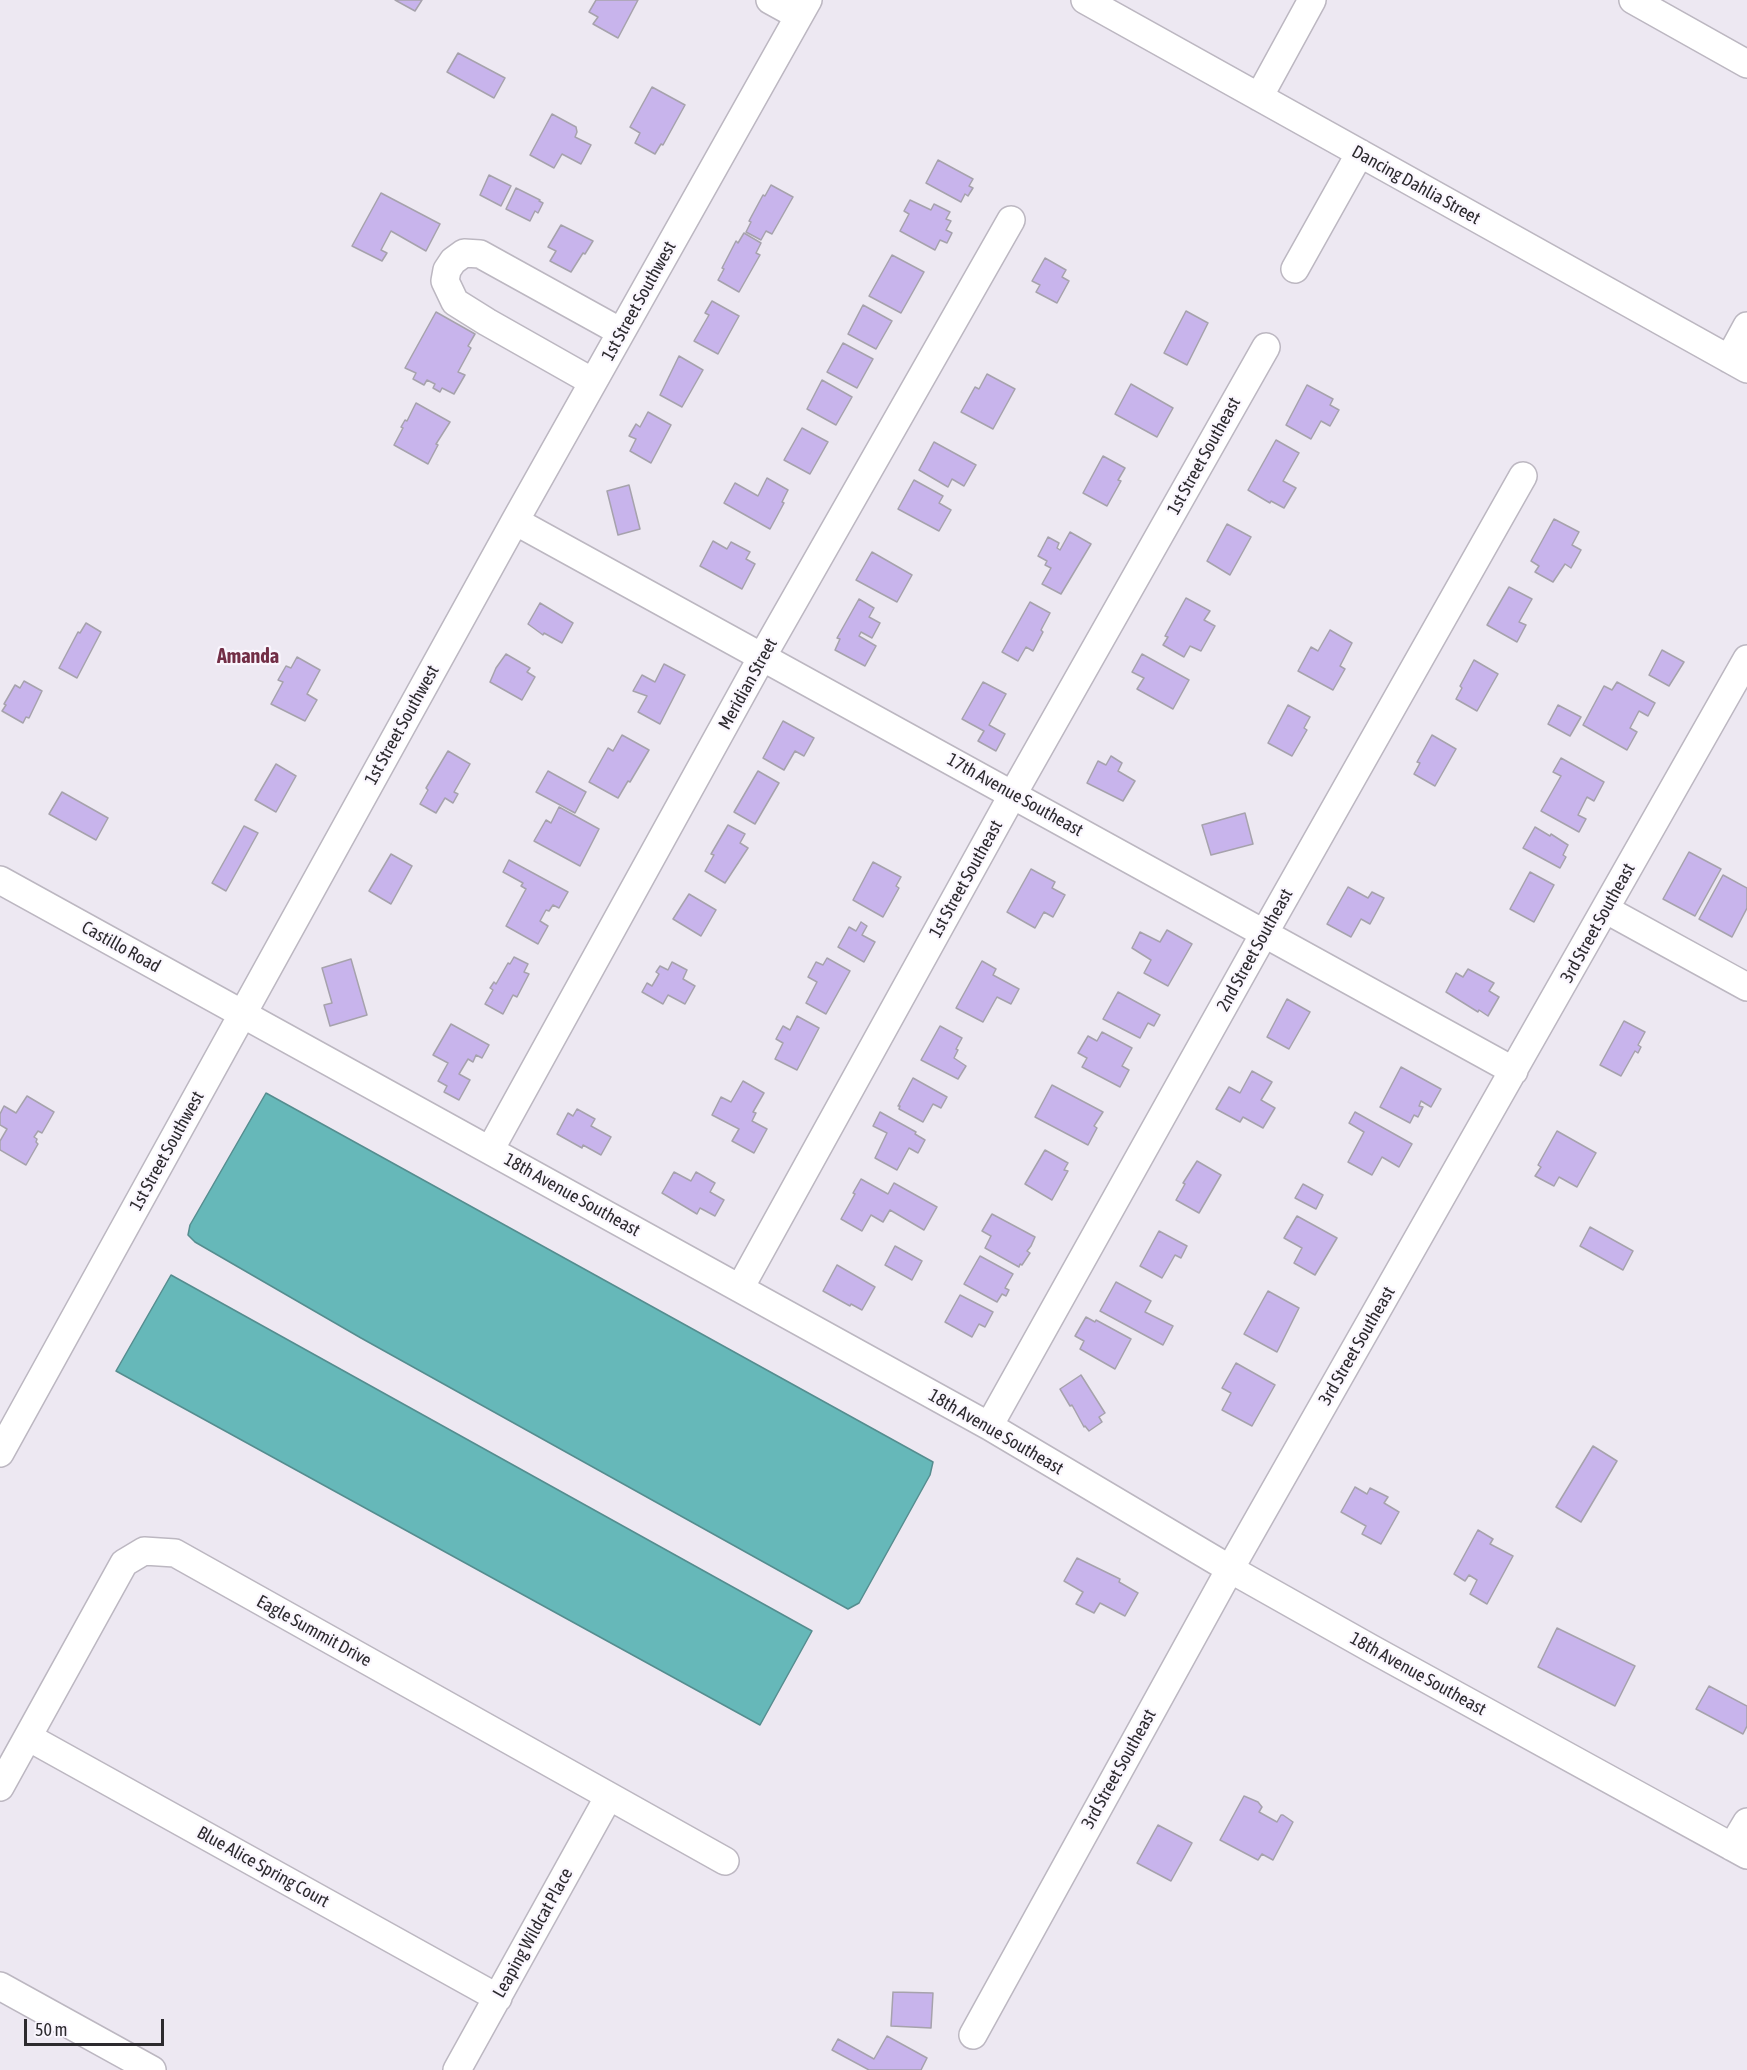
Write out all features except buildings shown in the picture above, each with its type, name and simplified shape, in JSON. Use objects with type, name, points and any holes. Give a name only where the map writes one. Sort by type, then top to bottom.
[{"type":"street","points":[[770,0],[803,8]]},
{"type":"street","name":"Dancing Dahlia Street","points":[[1085,0],[1738,364]]},
{"type":"street","points":[[1259,97],[1312,0]]},
{"type":"street","points":[[1633,0],[1747,64]]},
{"type":"street","name":"1st Street Southwest","points":[[0,1453],[515,521],[803,8]]},
{"type":"street","points":[[1295,269],[1360,153]]},
{"type":"street","name":"Meridian Street","points":[[490,1150],[762,657],[1011,220]]},
{"type":"street","points":[[593,382],[455,302],[444,281],[447,270],[453,261],[464,253],[480,254],[621,332]]},
{"type":"street","points":[[1738,364],[1747,327]]},
{"type":"street","name":"1st Street Southeast","points":[[740,1288],[1013,794],[1266,347]]},
{"type":"street","name":"2nd Street Southeast","points":[[989,1426],[1523,476]]},
{"type":"street","name":"17th Avenue Southeast","points":[[515,521],[1514,1071]]},
{"type":"street","name":"3rd Street Southeast","points":[[973,2035],[1230,1569],[1747,659]]},
{"type":"street","name":"Castillo Road","points":[[0,880],[243,1014]]},
{"type":"street","points":[[1605,909],[1747,987]]},
{"type":"street","name":"18th Avenue Southeast","points":[[243,1014],[989,1426],[1230,1569],[1740,1851]]},
{"type":"street","name":"Eagle Summit Drive","points":[[0,1787],[124,1563],[144,1551],[175,1553],[725,1861]]},
{"type":"street","name":"Blue Alice Spring Court","points":[[28,1737],[498,1998]]},
{"type":"street","name":"Leaping Wildcat Place","points":[[458,2070],[609,1796]]},
{"type":"street","points":[[1740,1851],[1747,1822]]},
{"type":"street","points":[[0,1986],[152,2070]]},
{"type":"water","points":[[266,1093],[933,1462],[930,1475],[859,1603],[848,1609],[361,1338],[195,1242],[188,1235],[190,1225]]},
{"type":"water","points":[[171,1275],[812,1631],[760,1725],[116,1371]]},
{"type":"district","name":"Amanda","points":[[248,657]]}]
